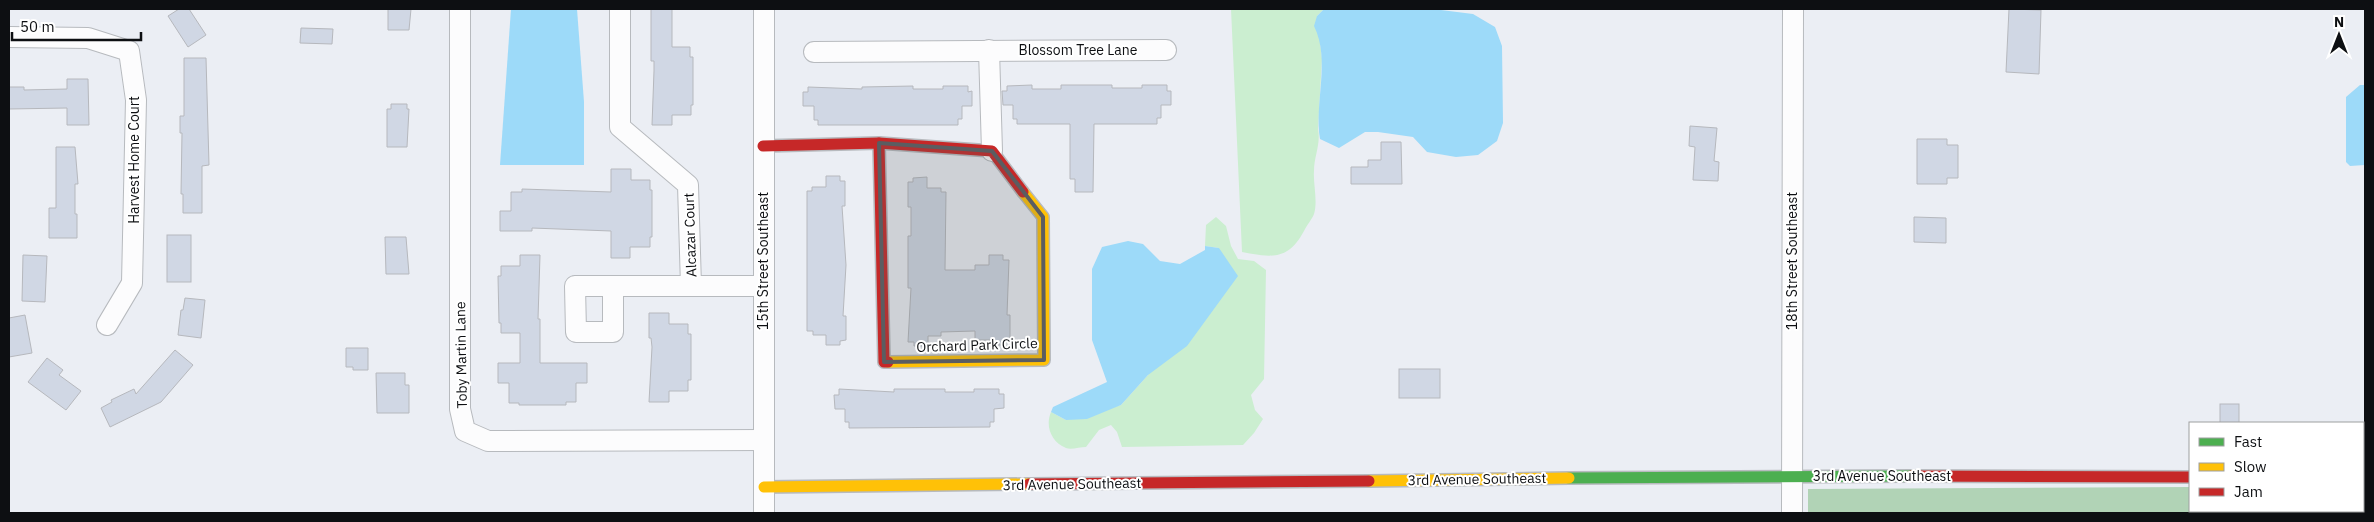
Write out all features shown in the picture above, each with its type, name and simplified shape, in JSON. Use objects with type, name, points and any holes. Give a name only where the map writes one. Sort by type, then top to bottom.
[{"type":"street","name":"Toby Martin Lane","points":[[460,9],[460,409],[465,430],[488,441],[764,440]]},
{"type":"street","name":"Alcazar Court","points":[[613,286],[613,332],[576,332],[575,286],[613,286],[692,286],[688,185],[620,128],[620,9]]},
{"type":"street","name":"15th Street Southeast","points":[[764,9],[764,513]]},
{"type":"street","name":"18th Street Southeast","points":[[1792,513],[1793,9]]},
{"type":"street","name":"Harvest Home Court","points":[[9,37],[88,38],[129,51],[136,100],[132,283],[107,325]]},
{"type":"street","points":[[763,146],[879,143],[992,151],[989,50]]},
{"type":"street","name":"Blossom Tree Lane","points":[[814,52],[1166,50]]},
{"type":"street","name":"Orchard Park Circle","points":[[879,143],[884,362],[1044,360],[1043,217],[992,151]]},
{"type":"street","points":[[692,286],[764,286]]},
{"type":"street","name":"3rd Avenue Southeast","points":[[764,488],[1792,476],[2189,477]]},
{"type":"highlighted area","points":[[879,143],[992,151],[1043,217],[1044,360],[884,362]]},
{"type":"green space","points":[[1231,9],[1324,9],[1317,16],[1322,59],[1319,140],[1314,171],[1315,209],[1313,216],[1298,240],[1286,252],[1279,255],[1271,256],[1242,252]]},
{"type":"green space","points":[[1216,217],[1226,226],[1231,246],[1238,259],[1254,261],[1266,270],[1264,379],[1251,395],[1255,410],[1263,419],[1254,433],[1243,445],[1122,447],[1117,432],[1111,425],[1099,430],[1086,447],[1068,449],[1056,442],[1049,428],[1051,412],[1066,420],[1121,405],[1148,375],[1219,248],[1205,246],[1206,225]]},
{"type":"green space","points":[[2189,487],[2189,512],[2324,513],[1808,513],[1808,489]]},
{"type":"water","points":[[511,9],[577,9],[584,102],[584,165],[500,165]]},
{"type":"water","points":[[1324,9],[1433,9],[1473,14],[1495,27],[1502,46],[1503,123],[1497,141],[1478,155],[1456,157],[1427,152],[1413,137],[1378,132],[1365,132],[1339,148],[1320,139],[1319,111],[1322,67],[1319,39],[1314,26],[1317,16]]},
{"type":"water","points":[[2360,85],[2365,85],[2365,165],[2350,166],[2346,162],[2346,97]]},
{"type":"water","points":[[1128,241],[1143,244],[1160,261],[1180,264],[1205,250],[1205,246],[1219,248],[1238,276],[1187,346],[1148,375],[1121,405],[1087,419],[1066,420],[1051,412],[1053,407],[1107,382],[1092,340],[1092,269],[1102,247]]},
{"type":"building","points":[[179,9],[189,9],[206,35],[188,47],[168,16]]},
{"type":"building","points":[[388,9],[411,9],[409,30],[388,30]]},
{"type":"building","points":[[651,9],[672,9],[672,47],[690,47],[690,57],[693,57],[693,105],[691,105],[691,115],[672,115],[672,125],[652,125],[654,61],[651,61]]},
{"type":"building","points":[[2009,9],[2041,10],[2039,74],[2006,72]]},
{"type":"building","points":[[301,28],[333,29],[332,44],[300,43]]},
{"type":"building","points":[[184,58],[206,58],[209,165],[202,166],[202,213],[183,213],[180,116],[184,116]]},
{"type":"building","points":[[67,79],[88,79],[89,125],[67,125],[67,108],[9,109],[9,87],[24,87],[24,90],[67,89]]},
{"type":"building","points":[[1032,85],[1032,89],[1061,89],[1061,85],[1112,85],[1112,88],[1142,88],[1142,85],[1167,85],[1167,91],[1171,91],[1171,105],[1161,105],[1161,118],[1157,118],[1157,124],[1094,124],[1093,192],[1075,192],[1075,179],[1070,179],[1070,124],[1017,124],[1017,119],[1013,119],[1013,105],[1003,105],[1002,91],[1007,91],[1007,86]]},
{"type":"building","points":[[913,86],[913,89],[943,89],[943,86],[968,86],[968,92],[972,91],[972,106],[962,106],[962,119],[958,119],[958,125],[818,125],[818,120],[814,120],[814,106],[803,106],[803,92],[808,92],[808,87],[862,89],[862,87]]},
{"type":"building","points":[[391,104],[407,104],[407,109],[409,109],[407,147],[387,147],[387,109],[391,109]]},
{"type":"building","points":[[1690,126],[1717,128],[1714,161],[1719,162],[1718,181],[1693,180],[1695,147],[1689,146]]},
{"type":"building","points":[[1917,139],[1947,139],[1947,145],[1958,145],[1958,178],[1947,178],[1947,184],[1917,184]]},
{"type":"building","points":[[1381,142],[1401,142],[1402,184],[1351,184],[1351,167],[1368,167],[1368,160],[1381,160]]},
{"type":"building","points":[[56,147],[75,147],[78,184],[75,184],[77,238],[49,238],[49,208],[56,208]]},
{"type":"building","points":[[611,169],[631,169],[631,180],[650,180],[650,190],[652,190],[652,237],[650,237],[650,247],[630,247],[630,258],[611,258],[611,231],[532,228],[532,231],[500,231],[500,211],[511,211],[511,192],[522,192],[522,189],[611,192]]},
{"type":"building","points":[[826,176],[840,176],[840,181],[845,181],[845,206],[842,206],[846,265],[843,316],[846,316],[846,340],[840,341],[840,345],[826,345],[826,335],[813,335],[813,331],[807,331],[807,191],[812,191],[812,187],[826,187]]},
{"type":"building","points":[[927,177],[927,188],[941,188],[941,192],[946,192],[945,270],[975,270],[975,265],[989,265],[989,255],[1003,255],[1003,260],[1009,260],[1007,315],[1010,315],[1010,340],[1004,340],[1004,345],[990,345],[990,340],[975,340],[975,331],[941,332],[941,336],[928,336],[928,346],[914,346],[914,342],[908,342],[911,288],[908,288],[908,236],[911,236],[911,207],[908,207],[908,182],[913,182],[913,178]]},
{"type":"building","points":[[1914,217],[1946,218],[1946,243],[1914,242]]},
{"type":"building","points":[[167,235],[191,235],[191,282],[167,282]]},
{"type":"building","points":[[385,237],[406,237],[409,274],[386,274]]},
{"type":"building","points":[[23,255],[47,256],[45,302],[22,301]]},
{"type":"building","points":[[520,255],[540,255],[538,319],[540,319],[540,363],[587,363],[587,383],[576,383],[576,402],[566,402],[566,405],[519,405],[519,403],[509,403],[509,383],[498,383],[498,363],[520,363],[520,333],[501,333],[498,276],[501,276],[501,266],[520,266]]},
{"type":"building","points":[[185,298],[205,300],[201,338],[178,335],[181,310],[183,310]]},
{"type":"building","points":[[649,313],[669,313],[669,324],[688,324],[688,334],[691,334],[691,380],[688,380],[688,391],[669,391],[669,402],[649,402],[652,347],[651,338],[649,338]]},
{"type":"building","points":[[25,315],[32,353],[9,357],[9,318]]},
{"type":"building","points":[[346,348],[368,348],[368,370],[353,370],[353,367],[346,367]]},
{"type":"building","points":[[175,350],[193,365],[161,402],[110,427],[101,408],[112,402],[111,400],[134,389],[136,394]]},
{"type":"building","points":[[47,358],[63,370],[59,375],[81,391],[66,410],[28,382]]},
{"type":"building","points":[[1399,369],[1440,369],[1440,398],[1399,398]]},
{"type":"building","points":[[376,373],[405,373],[405,385],[409,385],[409,413],[377,413]]},
{"type":"building","points":[[839,389],[894,392],[894,389],[945,389],[945,392],[974,392],[974,389],[999,389],[999,394],[1004,394],[1004,408],[994,409],[994,422],[990,422],[990,427],[849,428],[849,422],[845,422],[845,409],[835,409],[834,395],[839,395]]},
{"type":"building","points":[[2220,404],[2239,404],[2239,422],[2220,422]]},
{"type":"traffic: fast","points":[[1569,478],[1911,476]]},
{"type":"traffic: slow","points":[[888,362],[1044,360],[1043,217],[1023,192]]},
{"type":"traffic: slow","points":[[1369,481],[1569,478]]},
{"type":"traffic: slow","points":[[764,487],[1029,484]]},
{"type":"traffic: jam","points":[[763,146],[879,143],[992,151],[1023,192]]},
{"type":"traffic: jam","points":[[879,143],[884,362],[888,362]]},
{"type":"traffic: jam","points":[[1911,476],[2189,477]]},
{"type":"traffic: jam","points":[[1029,484],[1369,481]]}]
